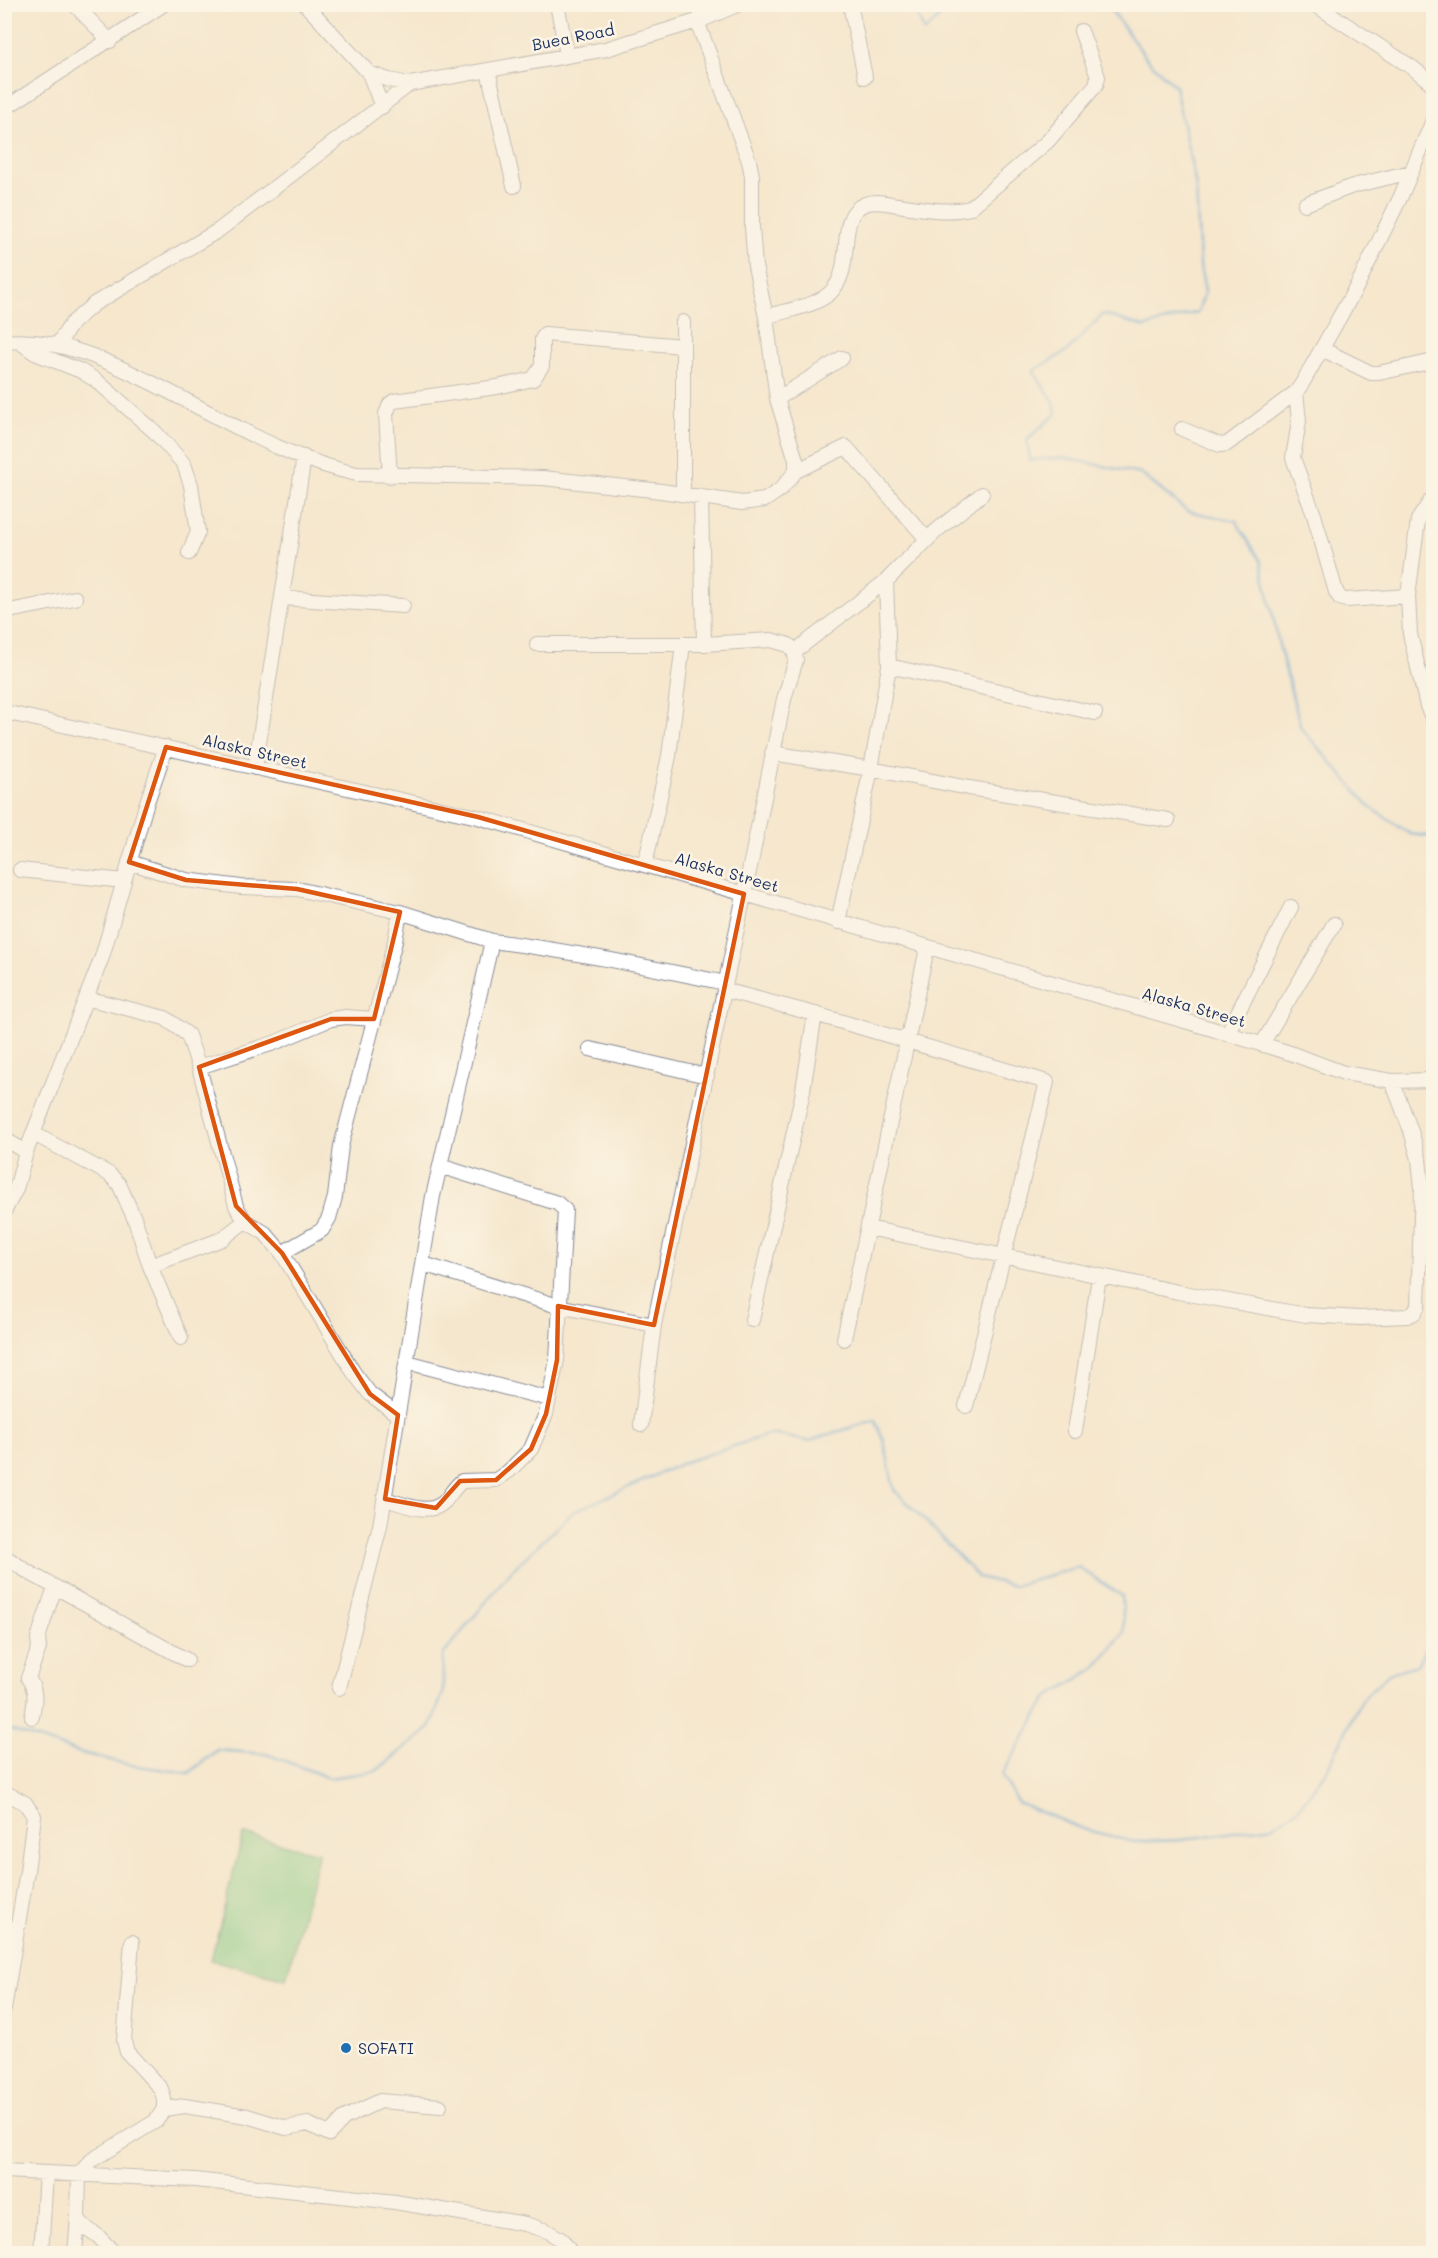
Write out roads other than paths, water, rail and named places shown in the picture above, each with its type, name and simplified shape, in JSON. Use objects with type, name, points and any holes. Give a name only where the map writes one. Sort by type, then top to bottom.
[{"type":"street","points":[[74,4],[110,40]]},
{"type":"street","points":[[4,109],[164,4]]},
{"type":"street","points":[[305,4],[369,73],[382,107]]},
{"type":"street","points":[[557,4],[567,55]]},
{"type":"street","points":[[698,4],[700,20],[749,161],[752,176],[755,266],[766,316],[777,399],[796,460],[796,471]]},
{"type":"street","name":"Buea Road","points":[[410,84],[606,49],[700,20],[739,4]]},
{"type":"street","points":[[850,4],[865,77]]},
{"type":"street","points":[[1324,7],[1434,84]]},
{"type":"street","points":[[766,316],[821,300],[831,292],[844,268],[849,221],[855,211],[865,204],[879,202],[943,211],[970,208],[1048,141],[1096,85],[1098,77],[1081,31]]},
{"type":"street","points":[[488,70],[514,186]]},
{"type":"street","points":[[369,73],[410,84]]},
{"type":"street","points":[[58,344],[72,323],[94,304],[219,230],[410,84]]},
{"type":"street","points":[[1182,429],[1220,445],[1227,444],[1296,392],[1357,286],[1434,118]]},
{"type":"street","points":[[1305,204],[1353,186],[1410,172]]},
{"type":"street","points":[[683,322],[683,494]]},
{"type":"street","points":[[390,476],[386,414],[390,404],[533,379],[542,366],[542,339],[545,334],[683,346]]},
{"type":"street","points":[[11,341],[58,344],[106,360],[303,457],[344,471],[371,476],[543,478],[742,503],[765,500],[782,489],[796,471],[846,447],[927,539]]},
{"type":"street","points":[[11,341],[81,371],[97,381],[155,432],[184,464],[191,485],[198,532],[189,553]]},
{"type":"street","points":[[1322,349],[1371,373],[1434,361]]},
{"type":"street","points":[[777,399],[842,358]]},
{"type":"street","points":[[1296,392],[1299,421],[1293,459],[1314,515],[1336,592],[1346,600],[1408,596]]},
{"type":"street","points":[[255,768],[303,457]]},
{"type":"street","points":[[794,652],[886,581],[927,539],[982,494]]},
{"type":"street","points":[[1434,496],[1418,520],[1408,596],[1410,633],[1427,706],[1434,721]]},
{"type":"street","points":[[701,498],[704,644]]},
{"type":"street","points":[[838,922],[871,769],[889,666],[886,581]]},
{"type":"street","points":[[4,612],[75,598]]},
{"type":"street","points":[[282,598],[403,606]]},
{"type":"street","points":[[537,644],[704,644],[771,640],[789,645],[796,660],[783,699],[654,1325],[641,1425]]},
{"type":"street","points":[[645,865],[669,756],[683,644]]},
{"type":"street","points":[[889,666],[1095,713]]},
{"type":"street","name":"Alaska Street","points":[[4,712],[478,817],[1262,1044],[1344,1073],[1392,1081],[1434,1080]]},
{"type":"street","points":[[4,1212],[16,1190],[26,1152],[102,957],[146,805],[166,747]]},
{"type":"street","points":[[772,753],[1168,820]]},
{"type":"street","points":[[129,862],[186,880],[297,890],[400,912],[492,941],[544,947],[645,965],[725,986],[906,1042],[1047,1082],[966,1406]]},
{"type":"street","points":[[20,870],[124,881]]},
{"type":"street","points":[[1227,1034],[1291,907]]},
{"type":"street","points":[[282,1253],[322,1230],[329,1218],[336,1197],[341,1146],[395,941],[400,912]]},
{"type":"street","points":[[1262,1044],[1334,924]]},
{"type":"street","points":[[339,1688],[380,1526],[433,1196],[492,941]]},
{"type":"street","points":[[844,1339],[927,948]]},
{"type":"street","points":[[86,998],[145,1012],[171,1021],[188,1035],[199,1067],[236,1206],[245,1221],[265,1233],[282,1253],[354,1373],[370,1394],[398,1415]]},
{"type":"street","points":[[752,1320],[802,1096],[815,1014]]},
{"type":"street","points":[[199,1067],[274,1043],[331,1019],[374,1018]]},
{"type":"street","points":[[590,1049],[707,1076]]},
{"type":"street","points":[[868,1228],[1005,1255],[1099,1277],[1306,1315],[1360,1318],[1407,1316],[1414,1313],[1418,1306],[1420,1289],[1422,1188],[1419,1159],[1392,1081]]},
{"type":"street","points":[[34,1134],[109,1174],[119,1185],[181,1338]]},
{"type":"street","points":[[4,1139],[26,1152]]},
{"type":"street","points":[[385,1499],[417,1508],[436,1508],[462,1480],[496,1480],[509,1471],[531,1449],[546,1414],[557,1360],[558,1306],[565,1210],[562,1206],[440,1166]]},
{"type":"street","points":[[150,1266],[222,1239],[245,1221]]},
{"type":"street","points":[[423,1264],[558,1306],[654,1325]]},
{"type":"street","points":[[1075,1431],[1099,1277]]},
{"type":"street","points":[[407,1362],[549,1399]]},
{"type":"street","points":[[4,1556],[187,1660]]},
{"type":"street","points":[[32,1717],[36,1697],[34,1687],[28,1678],[39,1648],[38,1638],[55,1587]]},
{"type":"street","points":[[4,1791],[26,1803],[34,1816],[10,1941],[4,2009]]},
{"type":"street","points":[[75,2253],[79,2174],[92,2160],[156,2121],[164,2109],[161,2089],[127,2052],[124,2041],[132,1942]]},
{"type":"street","points":[[164,2109],[185,2106],[247,2116],[286,2128],[308,2124],[329,2134],[344,2118],[380,2101],[440,2106]]},
{"type":"street","points":[[4,2158],[7,2171],[195,2180],[395,2202],[525,2224],[547,2231],[562,2240],[572,2253]]},
{"type":"street","points":[[40,2253],[46,2173]]},
{"type":"street","points":[[78,2217],[82,2225],[98,2236],[115,2253]]},
{"type":"waterway","points":[[914,4],[924,32],[946,11],[948,4]]},
{"type":"waterway","points":[[1107,4],[1147,59],[1175,86],[1196,186],[1200,265],[1205,291],[1198,312],[1145,327],[1103,314],[1067,351],[1033,371],[1054,402],[1056,414],[1027,439],[1030,460],[1065,458],[1141,474],[1187,511],[1236,521],[1261,561],[1280,649],[1301,728],[1370,807],[1410,834],[1434,837]]},
{"type":"waterway","points":[[4,1728],[78,1752],[130,1765],[189,1773],[217,1750],[266,1754],[330,1778],[376,1771],[430,1728],[443,1693],[443,1655],[511,1571],[573,1512],[685,1462],[771,1434],[808,1441],[875,1420],[884,1440],[894,1490],[978,1577],[1014,1586],[1078,1567],[1122,1596],[1124,1632],[1095,1668],[1047,1698],[1002,1775],[1018,1803],[1083,1829],[1134,1842],[1181,1840],[1272,1826],[1298,1809],[1328,1768],[1361,1700],[1389,1673],[1417,1665],[1430,1640],[1434,1637]]},
{"type":"place","name":"SOFATI","points":[[346,2048]]}]
